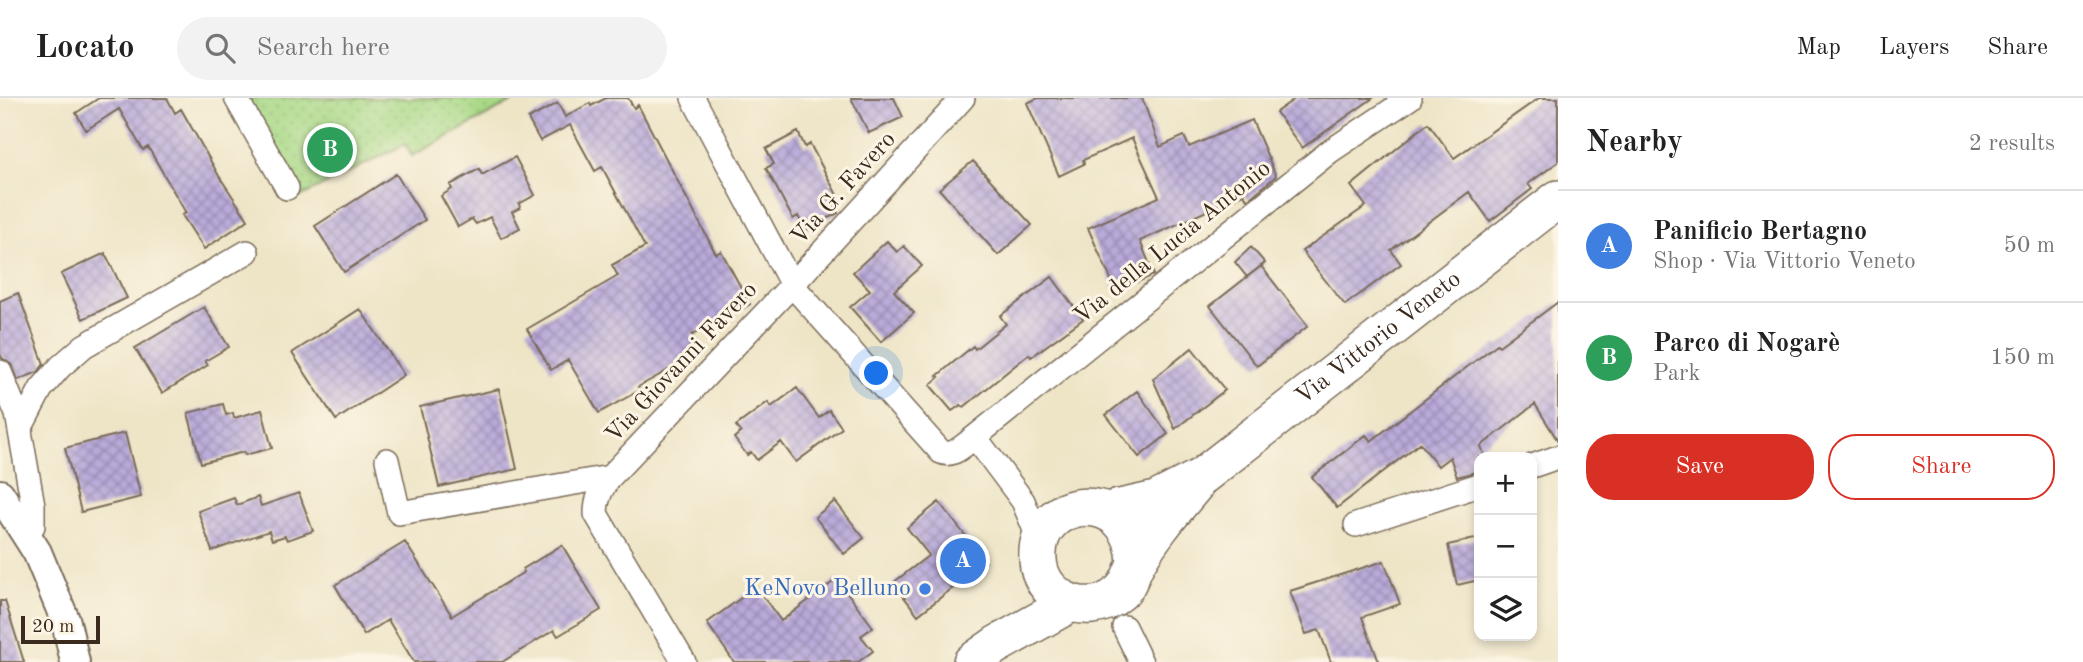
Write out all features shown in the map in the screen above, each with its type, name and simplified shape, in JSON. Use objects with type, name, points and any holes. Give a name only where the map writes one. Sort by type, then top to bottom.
[{"type":"main road","name":"Via Vittorio Veneto","points":[[984,653],[1024,600],[1047,541],[1083,507],[1106,510],[1156,500],[1201,477],[1558,199]]},
{"type":"main road","name":"Via Vittorio Veneto","points":[[984,653],[1071,603],[1095,604],[1120,594],[1130,580],[1136,564],[1168,517],[1201,477]]},
{"type":"main road","points":[[1106,510],[1119,519],[1129,531],[1136,547],[1136,564]]},
{"type":"main road","points":[[1047,541],[1044,582],[1056,595],[1071,603]]},
{"type":"street","points":[[236,98],[287,188]]},
{"type":"street","name":"Via della Lucia Antonio","points":[[693,98],[792,285],[941,452],[946,454],[953,453],[975,438],[1329,152],[1410,98]]},
{"type":"street","name":"Via G. Favero","points":[[792,285],[963,98]]},
{"type":"street","points":[[20,429],[41,389],[60,367],[84,346],[247,252]]},
{"type":"street","name":"Via Giovanni Favero","points":[[684,662],[596,514],[596,503],[610,477],[792,285]]},
{"type":"street","points":[[0,372],[17,414],[33,505],[33,526],[26,534]]},
{"type":"street","points":[[975,438],[1023,501],[1047,541]]},
{"type":"street","points":[[1537,464],[1558,457]]},
{"type":"street","name":"Via Giovanni Favero","points":[[387,460],[399,513],[610,477]]},
{"type":"street","points":[[1356,524],[1474,487]]},
{"type":"street","points":[[0,494],[37,552],[66,622],[75,662]]},
{"type":"street","points":[[1023,501],[1047,541]]},
{"type":"street","points":[[1124,627],[1141,662]]},
{"type":"green space","points":[[236,98],[519,98],[412,156],[405,144],[296,199]]},
{"type":"building","points":[[99,98],[167,98],[175,113],[181,109],[248,220],[204,249],[182,215],[186,213],[148,147],[143,150],[119,109],[86,130],[76,113]]},
{"type":"building","points":[[606,98],[628,98],[634,108],[638,105],[716,254],[721,251],[750,304],[692,335],[701,352],[638,387],[640,390],[599,413],[568,360],[551,370],[527,329],[618,276],[612,265],[645,247],[602,167],[595,171],[570,125],[540,141],[528,119],[558,103],[565,117],[590,103],[591,106]]},
{"type":"building","points":[[851,98],[894,98],[903,117],[869,133]]},
{"type":"building","points":[[1038,98],[1142,98],[1160,147],[1184,136],[1189,147],[1252,120],[1276,176],[1250,198],[1247,199],[1244,194],[1140,241],[1154,275],[1116,291],[1088,228],[1159,197],[1132,138],[1083,160],[1084,164],[1059,176],[1027,103]]},
{"type":"building","points":[[1296,98],[1373,98],[1302,148],[1276,112]]},
{"type":"building","points":[[1539,98],[1558,98],[1558,162],[1528,184],[1532,189],[1490,221],[1469,192],[1391,250],[1401,264],[1345,305],[1302,251],[1366,206],[1351,186],[1428,123],[1454,158]]},
{"type":"building","points":[[798,132],[805,147],[810,144],[837,195],[831,199],[838,213],[805,230],[798,216],[793,219],[766,168],[774,164],[766,149]]},
{"type":"building","points":[[515,157],[535,195],[519,204],[520,208],[512,212],[520,228],[501,238],[490,217],[476,224],[472,219],[458,227],[441,196],[452,189],[450,185],[479,169],[482,175]]},
{"type":"building","points":[[973,161],[1032,225],[998,255],[939,189]]},
{"type":"building","points":[[396,174],[425,220],[344,272],[315,226]]},
{"type":"building","points":[[887,241],[897,252],[904,246],[922,266],[894,291],[914,313],[881,342],[850,307],[870,290],[853,272]]},
{"type":"building","points":[[1251,247],[1265,263],[1247,277],[1235,262]]},
{"type":"building","points":[[105,253],[127,298],[83,319],[61,274]]},
{"type":"building","points":[[1261,266],[1308,326],[1257,366],[1210,306]]},
{"type":"building","points":[[1052,277],[1083,319],[1031,357],[1029,354],[964,407],[961,405],[952,411],[930,385],[973,346],[975,349],[1006,324],[1000,316]]},
{"type":"building","points":[[18,293],[44,364],[38,372],[18,380],[13,366],[0,354],[0,301]]},
{"type":"building","points":[[1558,302],[1558,441],[1535,404],[1481,446],[1483,452],[1474,452],[1474,472],[1457,477],[1450,457],[1438,466],[1420,443],[1337,508],[1312,477],[1366,435],[1371,441],[1497,344],[1499,346]]},
{"type":"building","points":[[204,307],[229,347],[205,361],[208,365],[162,393],[135,348]]},
{"type":"building","points":[[360,309],[404,375],[336,420],[292,353]]},
{"type":"building","points":[[1192,348],[1225,390],[1175,429],[1153,379]]},
{"type":"building","points":[[797,388],[819,418],[829,410],[842,428],[796,462],[781,442],[757,460],[751,452],[747,455],[734,438],[741,432],[736,426],[768,402],[771,407]]},
{"type":"building","points":[[499,389],[517,469],[439,487],[420,407]]},
{"type":"building","points":[[1137,391],[1168,434],[1139,457],[1106,415]]},
{"type":"building","points":[[223,404],[226,415],[233,413],[234,418],[262,410],[272,448],[201,463],[188,413]]},
{"type":"building","points":[[125,433],[141,497],[81,512],[65,448]]},
{"type":"building","points":[[299,493],[313,531],[287,540],[285,536],[272,540],[269,531],[212,551],[198,511],[234,498],[237,505],[258,497],[261,506]]},
{"type":"building","points":[[835,501],[864,538],[844,554],[815,517]]},
{"type":"building","points":[[939,502],[986,562],[918,615],[893,583],[929,555],[907,528]]},
{"type":"building","points":[[1474,539],[1474,581],[1457,585],[1448,545]]},
{"type":"building","points":[[405,542],[452,616],[562,545],[601,610],[558,636],[554,630],[502,662],[414,662],[388,620],[364,635],[335,585]]},
{"type":"building","points":[[1384,561],[1400,604],[1362,617],[1379,662],[1331,662],[1319,630],[1306,634],[1290,591]]},
{"type":"building","points":[[837,579],[873,627],[861,636],[873,651],[858,662],[734,662],[707,623],[756,587],[781,621]]},
{"type":"building","points":[[0,601],[5,601],[24,662],[0,662]]},
{"type":"place","name":"Parco di Nogarè","points":[[330,150]]},
{"type":"place","name":"Panificio Bertagno","points":[[963,561]]},
{"type":"place","name":"KeNovo Belluno","points":[[925,589]]}]
